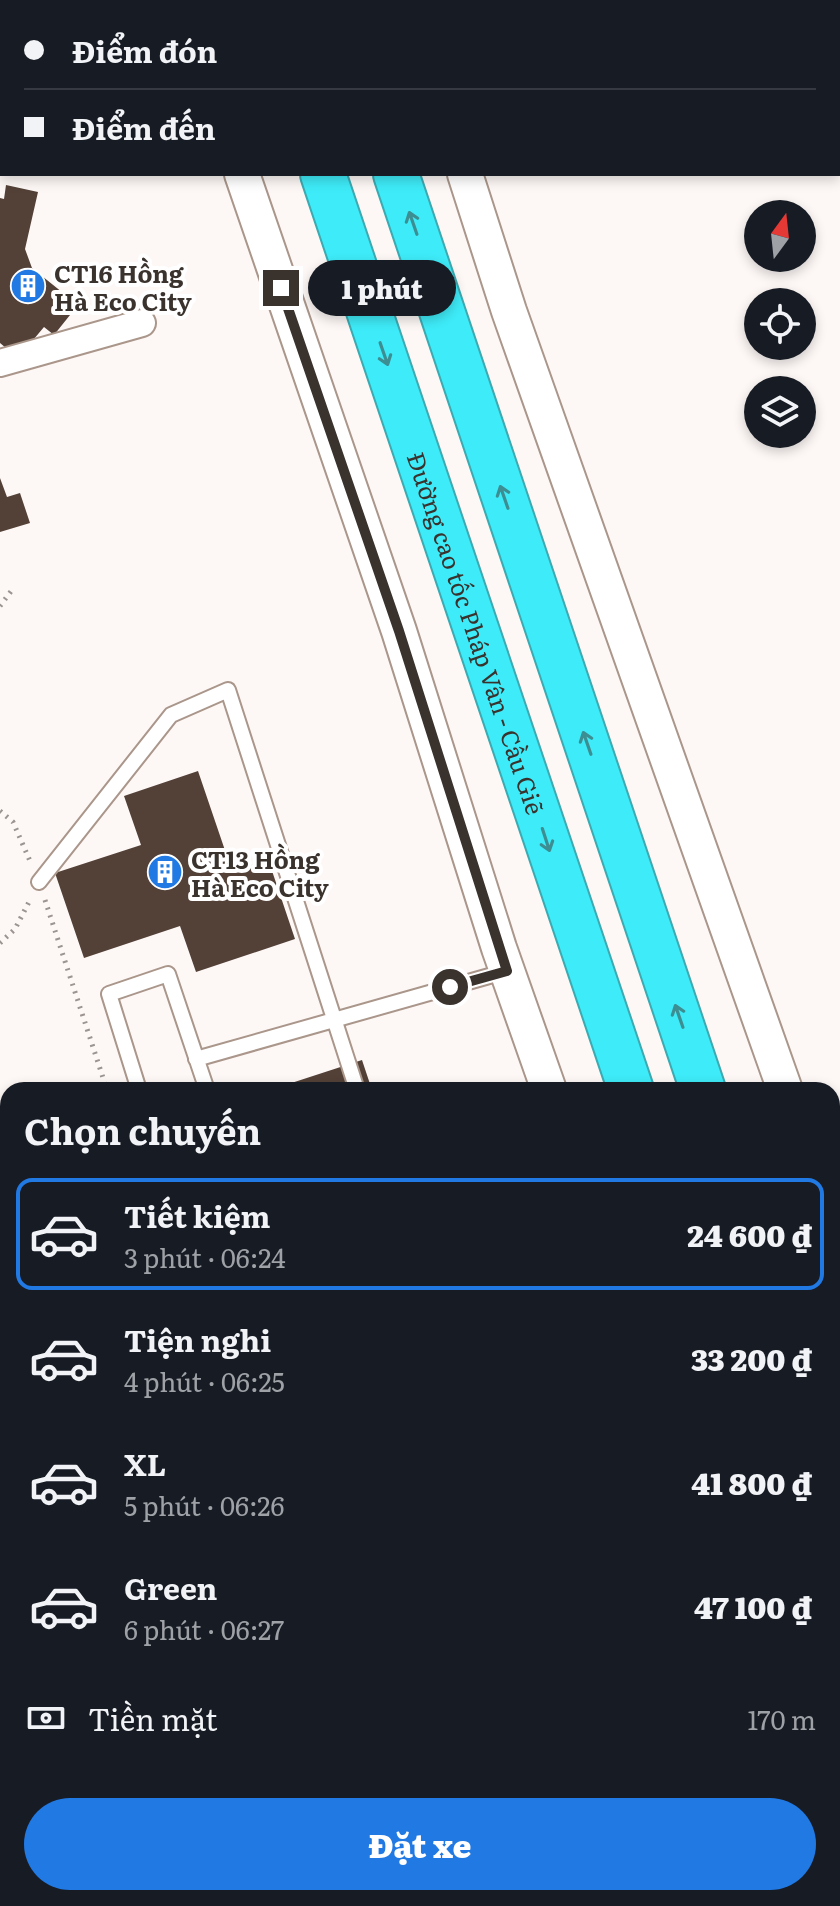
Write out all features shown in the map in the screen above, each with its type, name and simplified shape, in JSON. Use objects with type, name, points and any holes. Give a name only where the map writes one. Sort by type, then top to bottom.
[{"type":"highway","name":"Đường cao tốc Pháp Vân - Cầu Giẽ","points":[[324,176],[628,1082]]},
{"type":"highway","points":[[397,176],[700,1082]]},
{"type":"street","points":[[243,176],[399,631],[507,971],[546,1082]]},
{"type":"street","points":[[466,176],[509,311],[782,1082]]},
{"type":"street","points":[[0,363],[142,323]]},
{"type":"lane","points":[[39,882],[171,715],[228,690],[354,1082]]},
{"type":"lane","points":[[196,1059],[507,971]]},
{"type":"lane","points":[[136,1082],[109,994],[168,974],[204,1082]]},
{"type":"path","points":[[0,606],[12,590]]},
{"type":"path","points":[[0,811],[13,822],[39,882],[104,1082]]},
{"type":"path","points":[[0,943],[15,929],[39,882]]},
{"type":"building","name":"CT16 Hồng Hà Eco City","points":[[6,185],[38,192],[25,249],[32,268],[78,305],[54,335],[44,327],[18,358],[0,343],[0,198],[4,199]]},
{"type":"building","points":[[0,478],[7,497],[20,493],[30,523],[0,532]]},
{"type":"building","name":"CT13 Hồng Hà Eco City","points":[[198,771],[232,871],[268,859],[295,939],[196,972],[180,926],[84,958],[55,873],[141,845],[124,796]]},
{"type":"building","points":[[362,1060],[369,1082],[294,1082]]},
{"type":"place","name":"CT16 Hồng Hà Eco City","points":[[28,286]]},
{"type":"place","name":"CT13 Hồng Hà Eco City","points":[[165,872]]},
{"type":"route","points":[[281,288],[399,631],[507,971],[450,987]]}]
